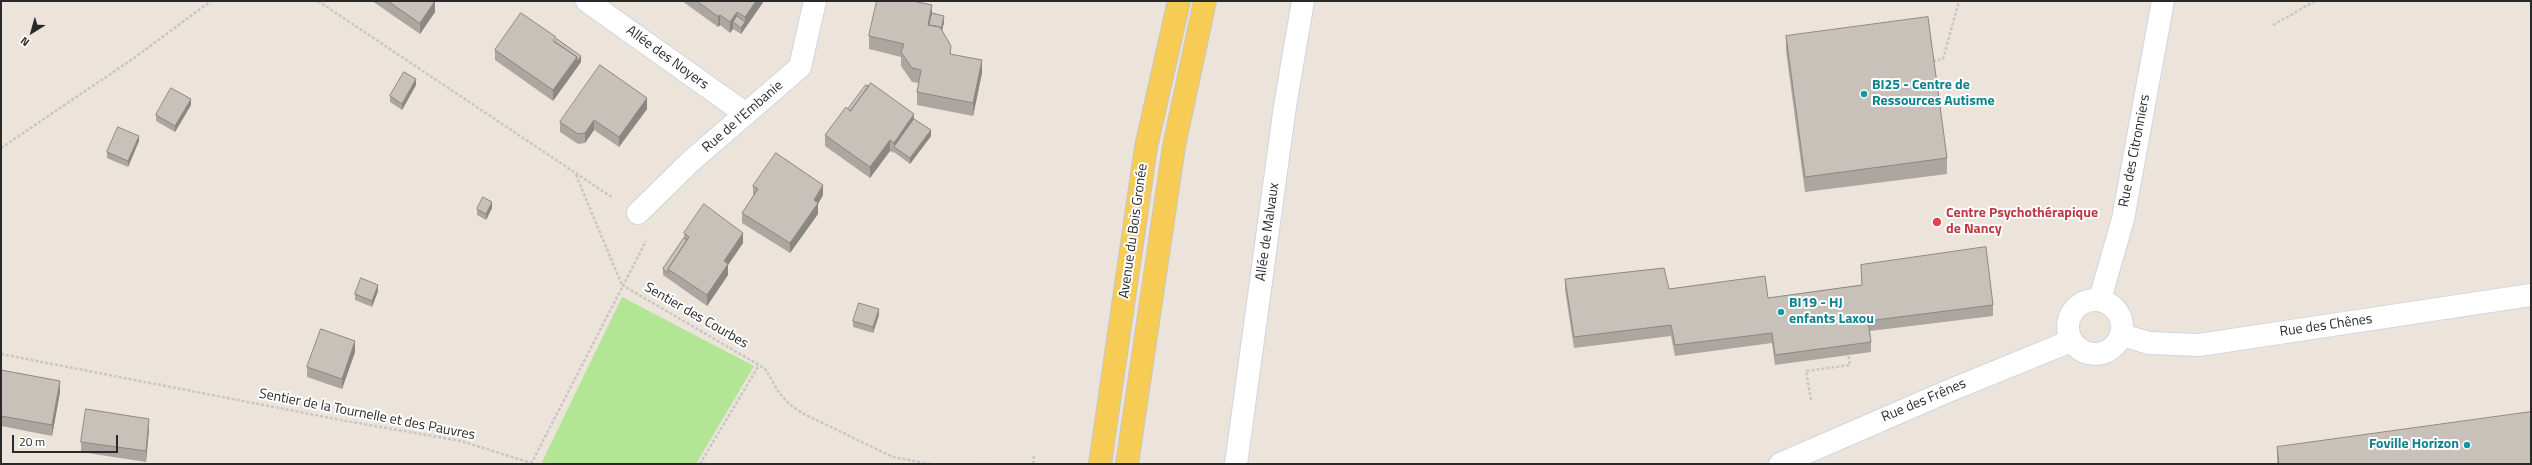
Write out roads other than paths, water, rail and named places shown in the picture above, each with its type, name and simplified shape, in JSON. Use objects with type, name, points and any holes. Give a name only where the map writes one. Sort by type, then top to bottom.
[{"type":"main road","name":"Avenue du Bois Gronée","points":[[1100,464],[1146,147],[1179,1]]},
{"type":"main road","name":"Avenue du Bois Gronée","points":[[1127,464],[1174,146],[1205,1]]},
{"type":"street","name":"Allée des Noyers","points":[[587,1],[746,114]]},
{"type":"street","name":"Rue de l'Embanie","points":[[638,213],[664,186],[800,67],[815,1]]},
{"type":"street","name":"Allée de Malvaux","points":[[1236,464],[1285,106],[1303,1]]},
{"type":"street","name":"Rue des Citronniers","points":[[2100,299],[2123,219],[2163,1]]},
{"type":"street","name":"Rue des Chênes","points":[[2122,335],[2149,343],[2199,345],[2531,295]]},
{"type":"street","points":[[2100,299],[2114,306],[2122,320],[2122,335],[2113,348],[2099,355],[2082,352],[2070,341],[2067,326],[2072,311],[2084,301],[2100,299]]},
{"type":"street","name":"Rue des Frênes","points":[[1780,464],[2070,341]]},
{"type":"place","name":"BI25 - Centre de Ressources Autisme","points":[[1864,94]]},
{"type":"place","name":"Centre Psychothérapique de Nancy","points":[[1937,222]]},
{"type":"place","name":"BI19 - HJ enfants Laxou","points":[[1781,312]]},
{"type":"place","name":"Foville Horizon","points":[[2467,445]]}]
